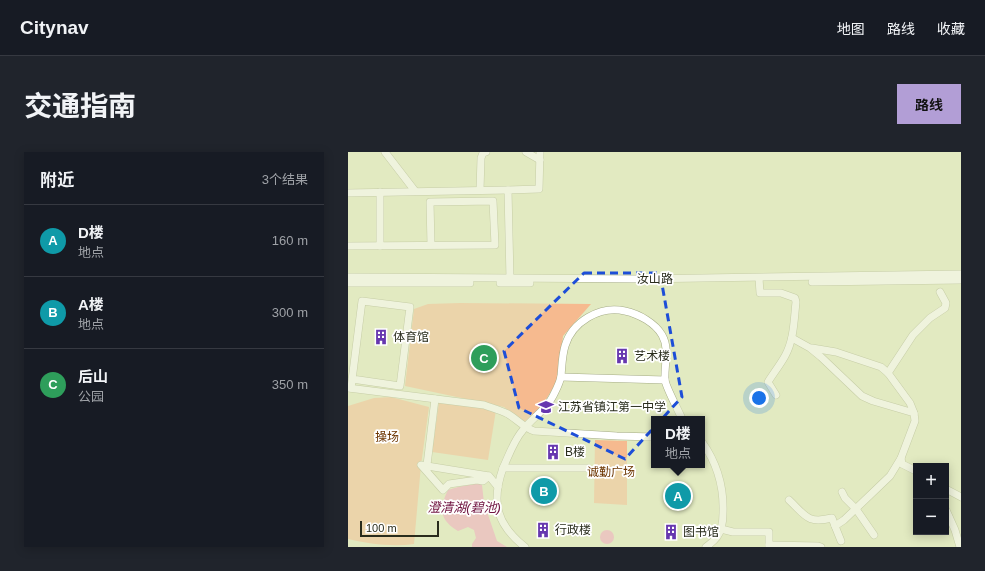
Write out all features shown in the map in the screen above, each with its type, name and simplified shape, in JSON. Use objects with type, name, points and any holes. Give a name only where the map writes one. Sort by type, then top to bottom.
[{"type":"street","points":[[385,152],[416,191]]},
{"type":"street","points":[[480,190],[481,158],[483,153],[486,152]]},
{"type":"street","points":[[526,152],[540,160]]},
{"type":"street","points":[[348,193],[539,189],[540,152]]},
{"type":"street","points":[[508,190],[510,278]]},
{"type":"street","points":[[380,192],[380,246]]},
{"type":"street","points":[[348,246],[431,246],[495,245],[493,201],[430,202],[431,246]]},
{"type":"street","name":"汝山路","points":[[348,277],[759,280],[961,274]]},
{"type":"street","points":[[759,280],[760,293],[781,293],[795,298],[796,302],[792,338],[786,356],[768,382],[776,395]]},
{"type":"street","name":"汝山路","points":[[348,283],[961,280]]},
{"type":"street","points":[[888,373],[913,335],[930,318],[944,308],[946,302],[940,292]]},
{"type":"street","points":[[352,379],[400,386],[410,307],[362,301],[350,388],[484,405],[498,409],[525,427],[534,431],[651,437]]},
{"type":"street","points":[[525,547],[512,535],[504,524],[496,498],[498,487],[503,468],[521,432],[553,397],[561,377],[567,339],[584,320],[606,311],[615,310],[628,312],[654,325],[662,335],[666,346],[665,380],[681,416]]},
{"type":"street","points":[[792,338],[810,348],[821,357],[862,396],[914,413]]},
{"type":"street","points":[[810,348],[836,352],[881,368],[888,373],[910,403],[914,413],[915,421],[901,458],[890,476],[844,520],[835,526]]},
{"type":"street","points":[[561,377],[665,380]]},
{"type":"street","points":[[427,465],[435,399]]},
{"type":"street","points":[[705,447],[712,458],[721,483],[723,506],[721,529],[718,536],[706,547]]},
{"type":"street","points":[[901,458],[902,464],[913,470]]},
{"type":"street","points":[[489,476],[483,482],[476,480],[449,484],[443,490],[421,465],[489,476],[498,487]]},
{"type":"street","points":[[503,468],[587,468]]},
{"type":"street","points":[[949,491],[961,497]]},
{"type":"street","points":[[842,492],[874,535]]},
{"type":"street","points":[[789,500],[811,519],[820,521],[832,518],[841,541]]},
{"type":"street","points":[[949,516],[956,530],[960,547]]},
{"type":"street","points":[[721,529],[733,532],[769,532],[769,546],[821,547]]},
{"type":"highlighted area","points":[[584,273],[660,273],[682,397],[625,459],[519,408],[504,351]]},
{"type":"green space","points":[[428,304],[591,304],[563,336],[558,380],[540,409],[523,423],[504,407],[405,386],[414,309]]},
{"type":"green space","name":"操场","points":[[391,397],[429,407],[421,465],[414,544],[381,544],[348,539],[348,406],[374,398]]},
{"type":"green space","points":[[439,402],[496,410],[488,460],[432,452]]},
{"type":"green space","name":"诚勤广场","points":[[595,440],[627,441],[627,505],[594,503]]},
{"type":"water","name":"澄清湖(碧池)","points":[[480,483],[482,485],[484,503],[497,541],[507,547],[472,547],[472,544],[476,538],[474,530],[468,527],[458,531],[444,518],[442,508],[448,490]]},
{"type":"water","points":[[607,530],[612,532],[614,537],[612,542],[607,544],[602,542],[600,537],[602,532]]},
{"type":"place","name":"体育馆","points":[[381,337]]},
{"type":"place","name":"艺术楼","points":[[622,356]]},
{"type":"place","name":"后山","points":[[484,358]]},
{"type":"place","name":"江苏省镇江第一中学","points":[[546,407]]},
{"type":"place","name":"B楼","points":[[553,452]]},
{"type":"place","name":"A楼","points":[[544,491]]},
{"type":"place","name":"D楼","points":[[678,496]]},
{"type":"place","name":"行政楼","points":[[543,530]]},
{"type":"place","name":"图书馆","points":[[671,532]]}]
